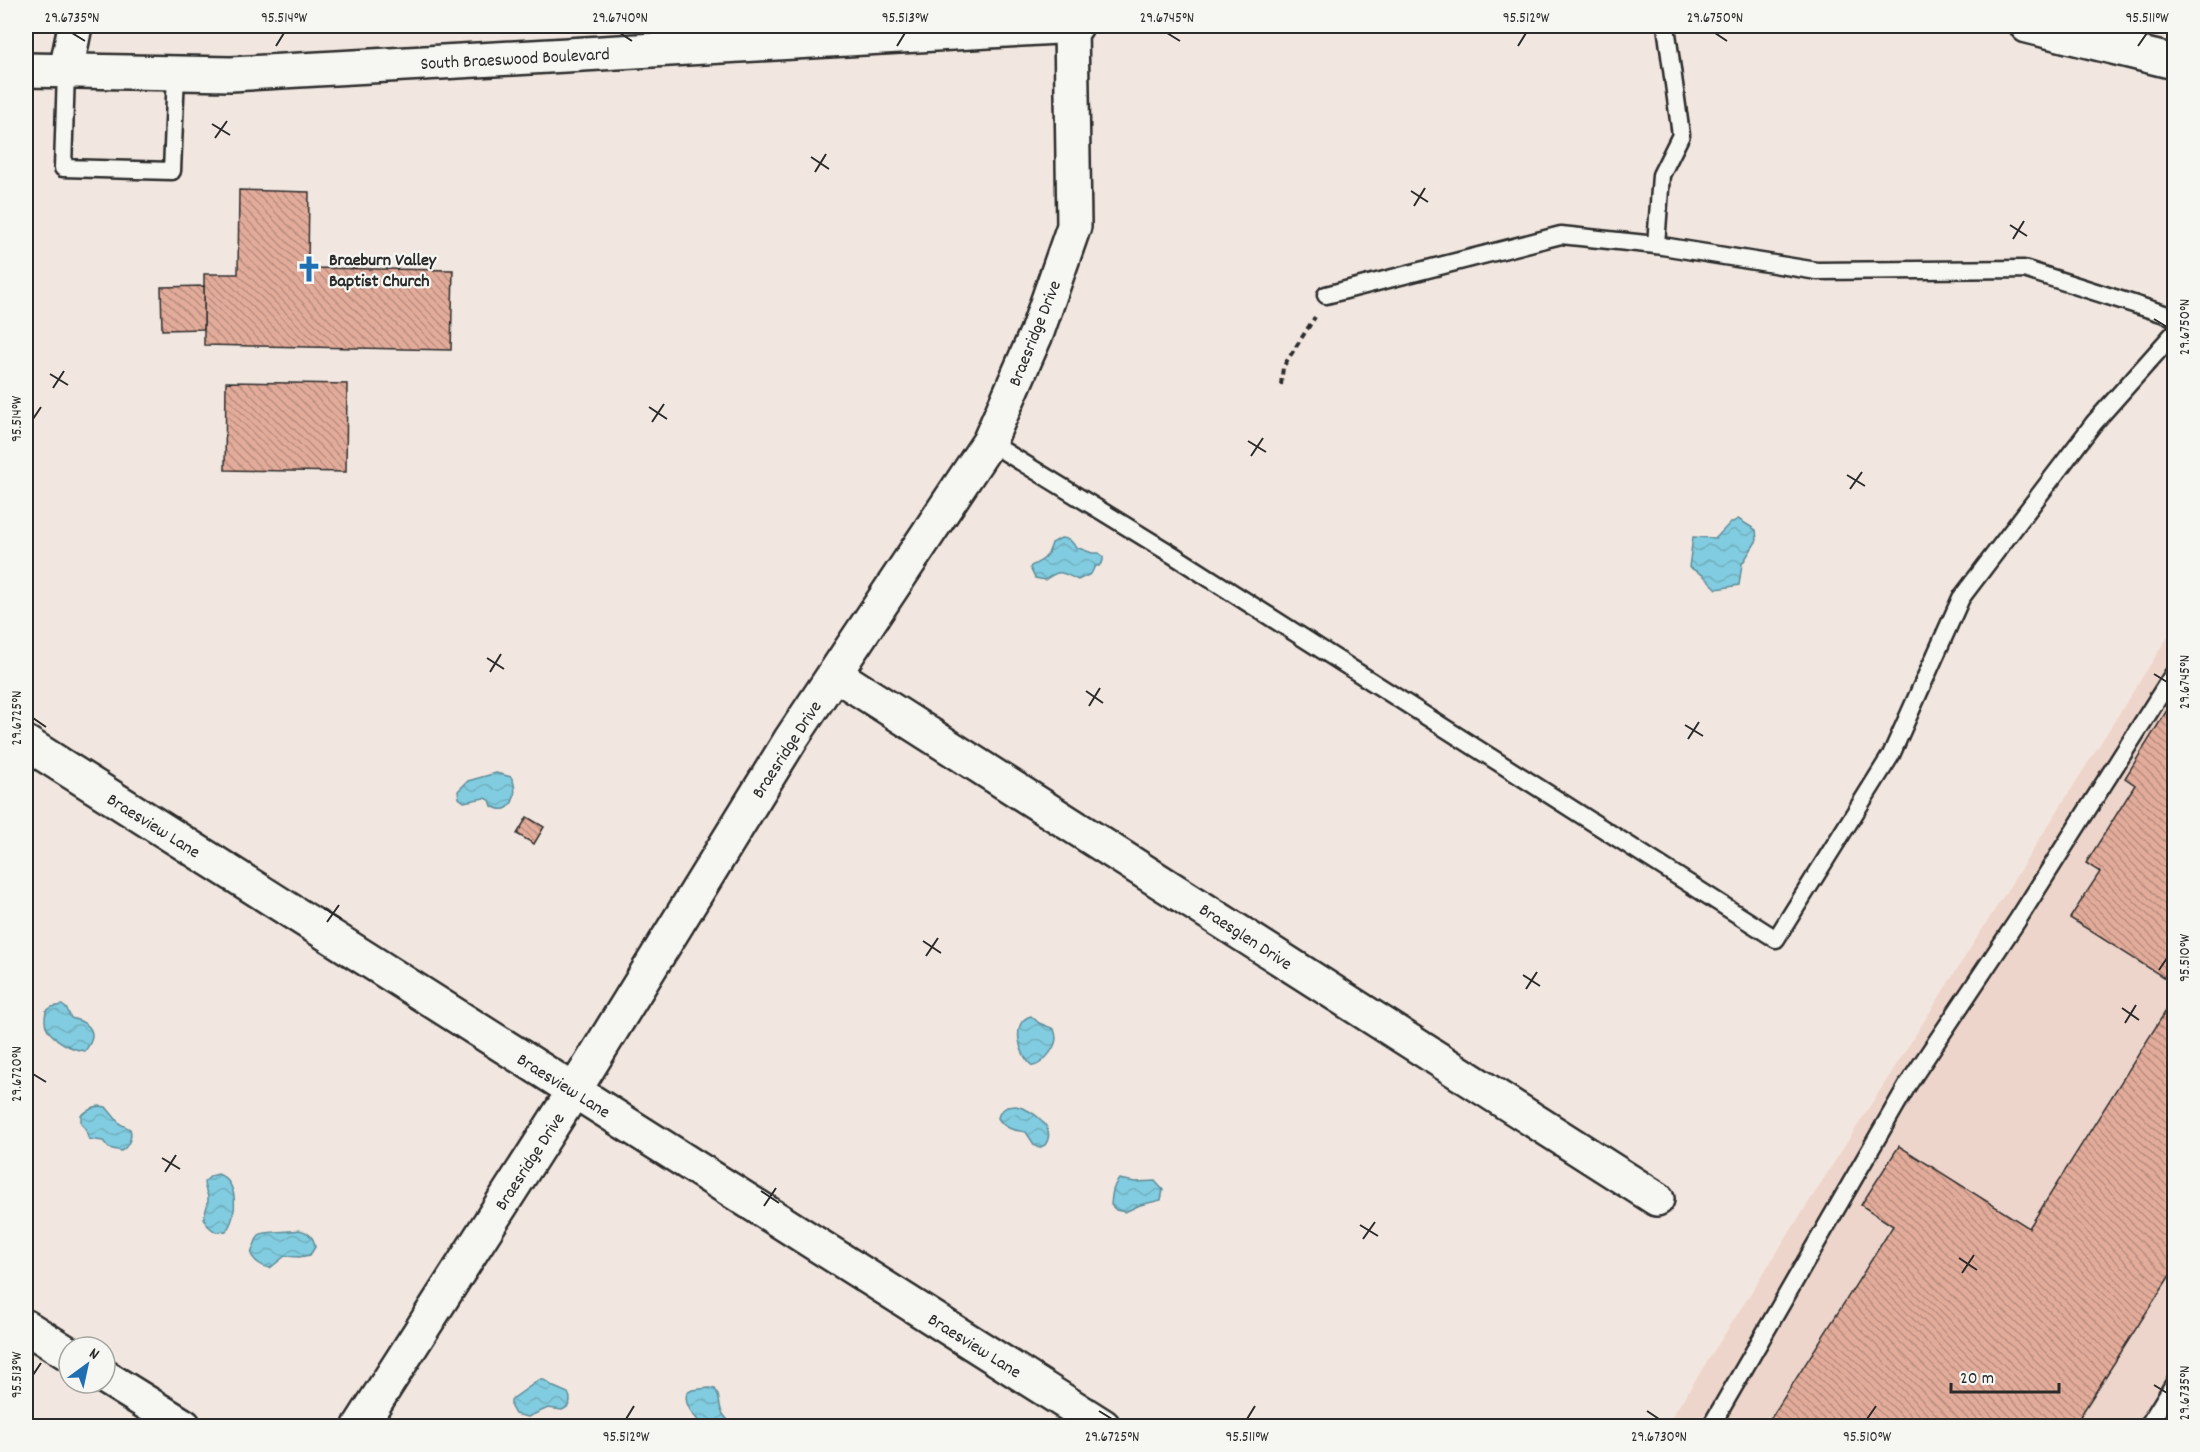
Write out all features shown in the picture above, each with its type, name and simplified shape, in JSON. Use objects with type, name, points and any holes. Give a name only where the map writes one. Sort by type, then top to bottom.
[{"type":"street","points":[[66,71],[75,26]]},
{"type":"street","name":"Braesridge Drive","points":[[360,1426],[574,1091],[791,740],[989,442],[1036,332],[1074,226],[1071,26]]},
{"type":"street","name":"South Braeswood Boulevard","points":[[26,70],[243,74],[1076,26]]},
{"type":"street","points":[[2027,26],[2175,62]]},
{"type":"street","name":"Braesglen Drive","points":[[835,674],[1657,1199]]},
{"type":"street","name":"Braesview Lane","points":[[26,743],[1103,1426]]},
{"type":"street","points":[[26,1327],[57,1346]]},
{"type":"street","points":[[117,1384],[184,1426]]},
{"type":"lane","points":[[1656,245],[1661,175],[1681,135],[1666,26]]},
{"type":"lane","points":[[66,71],[63,168],[172,171],[176,73]]},
{"type":"lane","points":[[1328,294],[1561,235],[1656,245],[1817,271],[2024,269],[2175,317]]},
{"type":"lane","points":[[989,442],[1173,555],[1776,939],[1891,755],[1961,598],[2094,423],[2175,333]]},
{"type":"lane","points":[[1711,1426],[1907,1086],[2017,921],[2175,673]]},
{"type":"lane","points":[[2148,1426],[2175,1384]]},
{"type":"path","points":[[1281,385],[1283,367],[1328,294]]},
{"type":"shaded area","points":[[2174,627],[2174,1426],[1666,1426],[1900,1059]]},
{"type":"water","points":[[1738,519],[1756,530],[1757,540],[1742,564],[1739,585],[1717,589],[1703,575],[1689,567],[1693,537],[1716,538],[1729,524]]},
{"type":"water","points":[[1061,538],[1069,539],[1076,547],[1099,553],[1103,561],[1099,566],[1095,566],[1091,574],[1078,580],[1062,573],[1045,580],[1035,578],[1031,566],[1045,558],[1052,543]]},
{"type":"water","points":[[496,773],[511,777],[514,783],[512,802],[505,809],[492,806],[490,800],[484,798],[464,802],[459,798],[458,791],[468,781]]},
{"type":"water","points":[[62,1005],[67,1009],[71,1018],[84,1023],[91,1030],[92,1039],[85,1051],[62,1043],[46,1026],[46,1011]]},
{"type":"water","points":[[1031,1016],[1039,1023],[1054,1029],[1056,1038],[1048,1056],[1033,1066],[1024,1055],[1019,1039],[1020,1025],[1024,1019]]},
{"type":"water","points":[[100,1106],[106,1107],[120,1124],[130,1129],[129,1141],[121,1151],[109,1148],[103,1141],[89,1139],[81,1124],[81,1115]]},
{"type":"water","points":[[1016,1106],[1036,1115],[1046,1126],[1048,1138],[1045,1145],[1039,1148],[1035,1146],[1026,1132],[1004,1125],[998,1118],[1000,1112],[1007,1107]]},
{"type":"water","points":[[218,1174],[230,1184],[234,1208],[233,1217],[226,1231],[216,1232],[204,1220],[208,1197],[204,1182]]},
{"type":"water","points":[[1119,1179],[1135,1182],[1155,1181],[1163,1190],[1161,1200],[1140,1205],[1125,1212],[1116,1210],[1111,1205],[1111,1201]]},
{"type":"water","points":[[299,1230],[306,1232],[313,1240],[315,1247],[310,1255],[285,1256],[270,1268],[261,1265],[252,1257],[251,1254],[259,1235]]},
{"type":"water","points":[[539,1380],[544,1380],[568,1393],[570,1403],[562,1410],[548,1408],[528,1417],[515,1414],[511,1407],[511,1400]]},
{"type":"water","points":[[709,1388],[717,1392],[721,1411],[731,1426],[703,1426],[690,1411],[687,1393],[692,1390]]},
{"type":"building","name":"Braeburn Valley Baptist Church","points":[[239,190],[309,192],[308,268],[453,270],[451,350],[204,345],[204,274],[238,274]]},
{"type":"building","points":[[204,286],[204,329],[162,330],[161,287]]},
{"type":"building","points":[[226,382],[347,384],[346,472],[225,470]]},
{"type":"building","points":[[2174,699],[2174,984],[2070,918],[2100,872],[2086,863],[2135,785],[2125,778]]},
{"type":"building","points":[[527,817],[544,827],[534,844],[517,834]]},
{"type":"building","points":[[2174,998],[2174,1269],[2074,1426],[1766,1426],[1893,1226],[1861,1205],[1899,1146],[2029,1228]]},
{"type":"place","name":"Braeburn Valley Baptist Church","points":[[309,269]]}]
